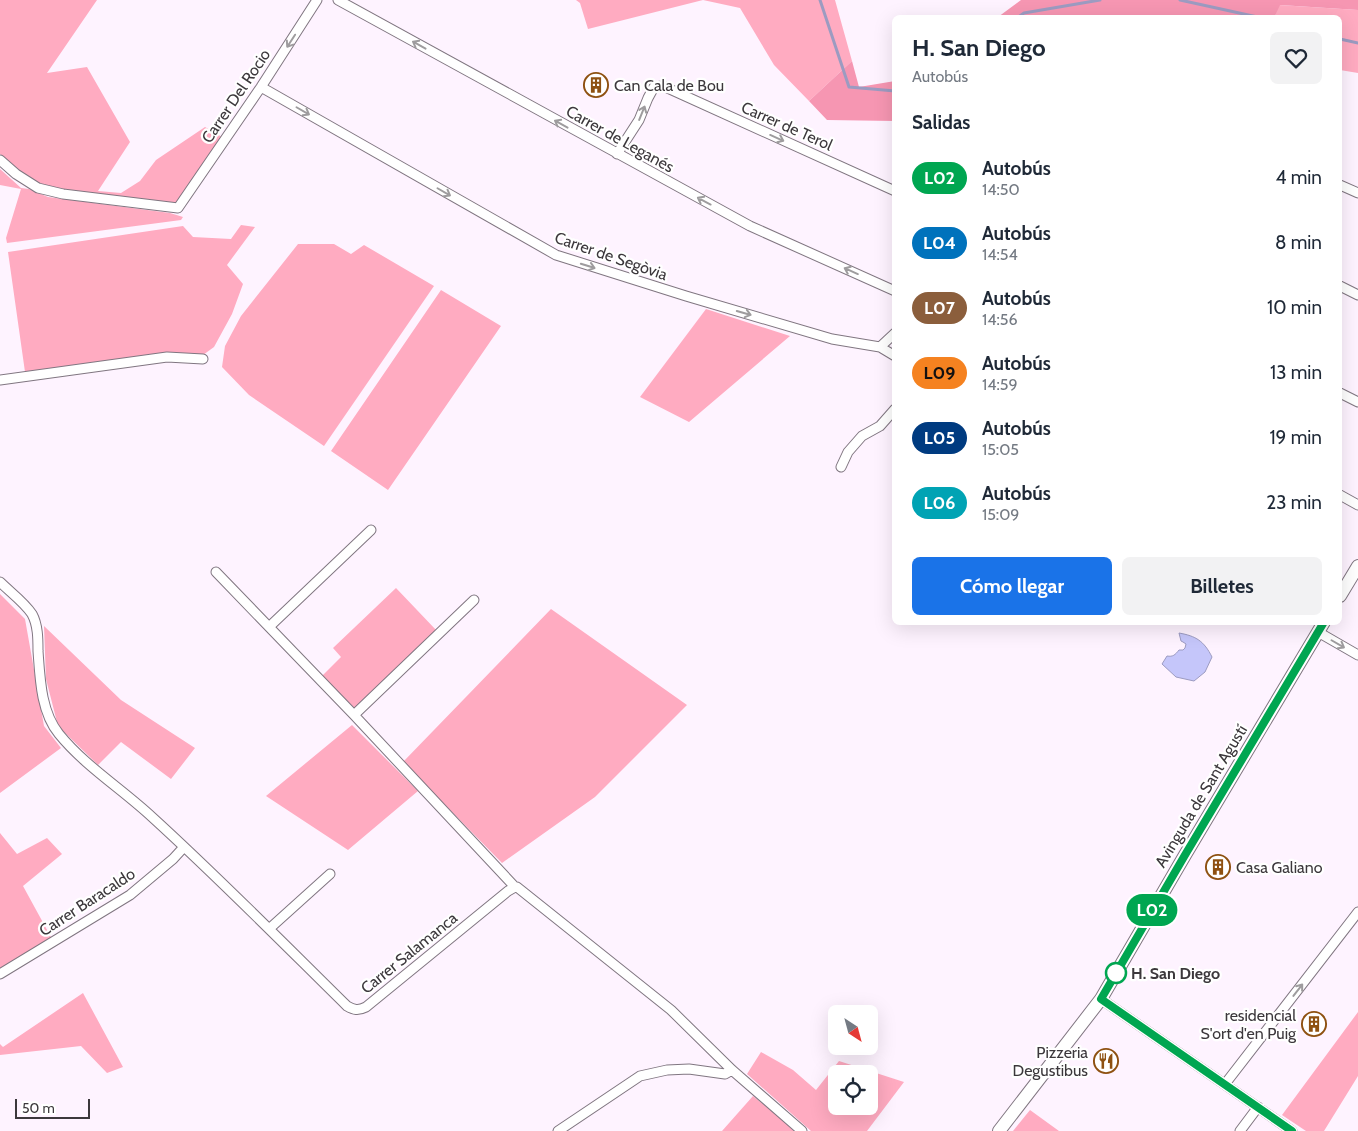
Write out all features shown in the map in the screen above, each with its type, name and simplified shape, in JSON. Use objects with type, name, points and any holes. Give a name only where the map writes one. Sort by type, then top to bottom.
[{"type":"street","name":"Carrer Del Rocio","points":[[0,160],[16,174],[38,188],[63,194],[178,208],[261,87],[317,0]]},
{"type":"street","name":"Carrer de Leganés","points":[[338,0],[750,226],[892,291]]},
{"type":"street","name":"Carrer de Terol","points":[[617,154],[639,120],[654,87],[663,86],[892,189]]},
{"type":"street","name":"Carrer de Segòvia","points":[[261,87],[556,255],[686,296],[832,338],[880,347],[892,354]]},
{"type":"street","points":[[1342,186],[1358,193]]},
{"type":"street","points":[[1342,287],[1358,295]]},
{"type":"street","points":[[880,347],[892,336]]},
{"type":"street","points":[[0,380],[166,357],[204,358]]},
{"type":"street","points":[[1342,394],[1358,402]]},
{"type":"street","points":[[841,467],[848,452],[862,436],[880,426],[892,412]]},
{"type":"street","points":[[1342,496],[1358,505]]},
{"type":"street","points":[[269,627],[371,530]]},
{"type":"street","points":[[1342,593],[1358,566]]},
{"type":"street","points":[[216,572],[515,887],[520,888],[671,1010],[732,1070],[802,1131]]},
{"type":"street","name":"Carrer Salamanca","points":[[0,582],[32,615],[37,631],[40,681],[47,713],[58,733],[99,773],[151,816],[184,847],[347,1006],[354,1010],[361,1010],[366,1007],[515,887]]},
{"type":"street","points":[[354,716],[474,600]]},
{"type":"street","points":[[1321,627],[1358,655]]},
{"type":"street","name":"Avinguda de Sant Agustí","points":[[999,1131],[1101,999],[1189,847],[1321,627]]},
{"type":"street","name":"Carrer Baracaldo","points":[[0,974],[130,895],[173,859],[184,847]]},
{"type":"street","points":[[269,929],[330,874]]},
{"type":"street","points":[[1225,1084],[1358,912]]},
{"type":"street","points":[[1101,999],[1292,1131]]},
{"type":"street","points":[[558,1131],[640,1076],[667,1070],[690,1069],[724,1074],[732,1070]]},
{"type":"street","points":[[1240,1131],[1258,1107]]},
{"type":"shaded area","points":[[0,0],[97,0],[47,73],[87,67],[130,142],[98,191],[121,193],[140,181],[156,160],[205,127],[222,137],[176,204],[72,193],[42,185],[19,172],[0,154]]},
{"type":"shaded area","points":[[576,0],[703,0],[588,29],[580,3]]},
{"type":"shaded area","points":[[703,0],[835,0],[852,61],[809,101],[774,65],[740,8]]},
{"type":"shaded area","points":[[1021,0],[1358,0],[1358,10],[1280,5],[1275,15],[1001,15]]},
{"type":"shaded area","points":[[1279,5],[1358,10],[1358,73],[1342,70],[1342,15],[1275,15]]},
{"type":"shaded area","points":[[852,61],[859,87],[892,82],[892,121],[827,120],[809,101]]},
{"type":"shaded area","points":[[0,169],[21,188],[29,189],[48,197],[170,213],[183,217],[181,220],[7,243],[6,238],[21,189],[0,185]]},
{"type":"shaded area","points":[[241,225],[255,227],[227,265],[243,284],[232,314],[214,347],[203,355],[25,372],[8,252],[183,226],[193,237],[231,239]]},
{"type":"shaded area","points":[[298,244],[334,244],[351,254],[364,245],[434,286],[324,446],[249,395],[222,367],[225,346],[241,316]]},
{"type":"shaded area","points":[[441,290],[501,326],[388,490],[331,451]]},
{"type":"shaded area","points":[[706,309],[790,336],[689,422],[640,397]]},
{"type":"shaded area","points":[[396,588],[437,631],[354,710],[322,676],[341,657],[333,648]]},
{"type":"shaded area","points":[[0,594],[25,619],[44,726],[61,748],[0,793]]},
{"type":"shaded area","points":[[551,609],[687,705],[595,797],[502,863],[403,762]]},
{"type":"shaded area","points":[[44,626],[121,700],[195,748],[171,779],[121,742],[98,765],[58,726],[46,679]]},
{"type":"shaded area","points":[[352,725],[418,791],[348,850],[266,796]]},
{"type":"shaded area","points":[[0,833],[17,854],[47,838],[62,854],[23,886],[52,939],[0,971]]},
{"type":"shaded area","points":[[83,993],[123,1067],[107,1073],[81,1046],[0,1055],[0,1044],[3,1047]]},
{"type":"shaded area","points":[[1358,1012],[1358,1076],[1324,1131],[1306,1131],[1282,1115]]},
{"type":"shaded area","points":[[761,1052],[793,1070],[816,1090],[828,1075],[828,1115],[878,1115],[878,1074],[904,1082],[867,1131],[811,1131],[747,1074]]},
{"type":"shaded area","points":[[839,1061],[851,1065],[836,1065]]},
{"type":"shaded area","points":[[753,1096],[796,1131],[722,1131]]},
{"type":"shaded area","points":[[1030,1110],[1059,1131],[1013,1131]]},
{"type":"water","points":[[1179,633],[1199,640],[1212,657],[1205,672],[1194,681],[1176,677],[1162,664],[1167,656],[1172,656],[1185,648],[1186,644],[1181,641]]},
{"type":"waterway","points":[[820,0],[849,87],[892,91]]},
{"type":"waterway","points":[[1021,15],[1100,0]]},
{"type":"waterway","points":[[1180,0],[1248,15]]},
{"type":"waterway","points":[[1342,39],[1358,43]]},
{"type":"bus line","name":"L02","points":[[1292,1131],[1101,999],[1322,625]]},
{"type":"place","name":"Can Cala de Bou","points":[[596,85]]},
{"type":"place","name":"Casa Galiano","points":[[1218,867]]},
{"type":"place","name":"H. San Diego","points":[[1116,973]]},
{"type":"place","name":"residencial S'ort d'en Puig","points":[[1314,1024]]},
{"type":"place","name":"Pizzeria Degustibus","points":[[1106,1061]]}]
